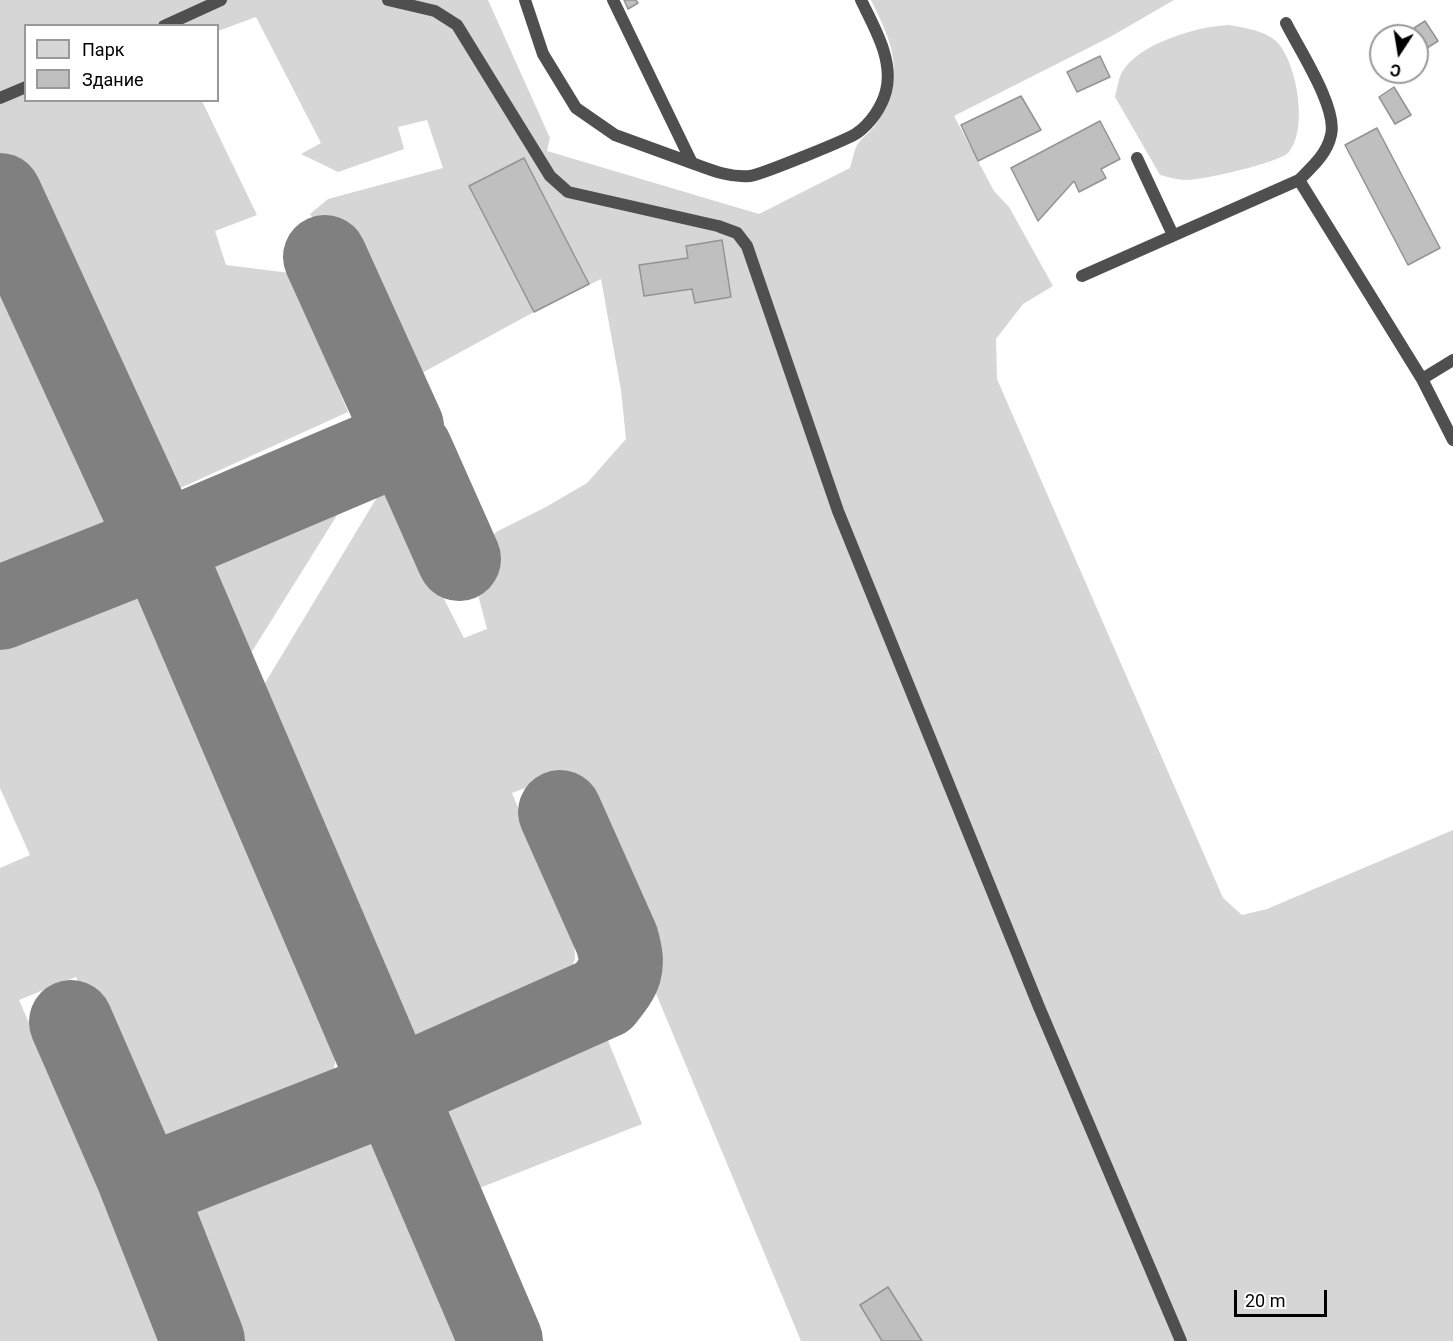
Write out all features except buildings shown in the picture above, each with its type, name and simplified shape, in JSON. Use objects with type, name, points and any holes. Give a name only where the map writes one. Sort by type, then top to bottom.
[{"type":"lane","points":[[168,24],[221,0]]},
{"type":"lane","points":[[388,0],[435,11],[458,25],[550,176],[568,192],[718,226],[737,233],[747,246],[838,511],[1039,1007],[1181,1341]]},
{"type":"lane","points":[[525,0],[543,54],[576,108],[615,135],[721,174],[752,176],[857,133],[874,116],[886,91],[888,67],[877,33],[861,0]]},
{"type":"lane","points":[[613,0],[692,163]]},
{"type":"lane","points":[[1083,276],[1299,180],[1323,155],[1332,134],[1330,110],[1286,23]]},
{"type":"lane","points":[[0,98],[24,88]]},
{"type":"lane","points":[[1137,158],[1173,236]]},
{"type":"lane","points":[[1299,180],[1422,379],[1453,440]]},
{"type":"lane","points":[[1422,379],[1453,360]]},
{"type":"green space","points":[[0,0],[488,0],[550,138],[547,151],[759,214],[850,168],[857,145],[876,124],[891,90],[893,61],[886,33],[871,0],[1174,0],[1110,37],[954,116],[994,191],[1009,207],[1053,286],[1023,304],[996,339],[997,379],[1223,898],[1242,915],[1267,909],[1453,830],[1453,1341],[801,1341],[564,773],[512,793],[574,942],[575,959],[569,975],[409,1041],[382,1034],[244,718],[385,484],[464,638],[487,629],[476,587],[479,554],[496,532],[587,483],[626,439],[621,390],[601,279],[534,312],[409,380],[310,214],[328,199],[443,168],[427,120],[398,127],[404,149],[338,172],[301,154],[321,143],[256,17],[219,31],[219,24],[24,24],[24,102],[202,102],[257,215],[215,231],[226,265],[290,273],[348,412],[154,500],[0,153]]},
{"type":"green space","points":[[1229,25],[1265,34],[1276,41],[1283,51],[1295,79],[1298,96],[1298,129],[1294,143],[1288,153],[1281,157],[1239,170],[1187,180],[1160,175],[1115,97],[1121,74],[1140,54],[1169,39],[1201,29]]},
{"type":"green space","points":[[0,261],[110,521],[0,566]]},
{"type":"green space","points":[[369,464],[231,685],[174,559],[182,542]]},
{"type":"green space","points":[[124,564],[338,1047],[332,1077],[152,1156],[76,977],[19,1000],[167,1341],[0,1341],[0,868],[30,855],[0,788],[0,619]]},
{"type":"green space","points":[[579,1015],[602,1026],[642,1124],[454,1198],[411,1110],[418,1086]]},
{"type":"green space","points":[[337,1117],[372,1126],[464,1341],[230,1341],[165,1189]]},
{"type":"taxiway","points":[[0,195],[152,526],[501,1341]]},
{"type":"taxiway","points":[[0,608],[159,545],[399,443],[402,427],[325,257]]},
{"type":"taxiway","points":[[399,443],[411,451],[459,559]]},
{"type":"taxiway","points":[[138,1176],[157,1181],[177,1175],[394,1090],[603,997],[620,971],[621,958],[617,940],[560,812]]},
{"type":"taxiway","points":[[71,1022],[138,1176],[203,1341]]}]
